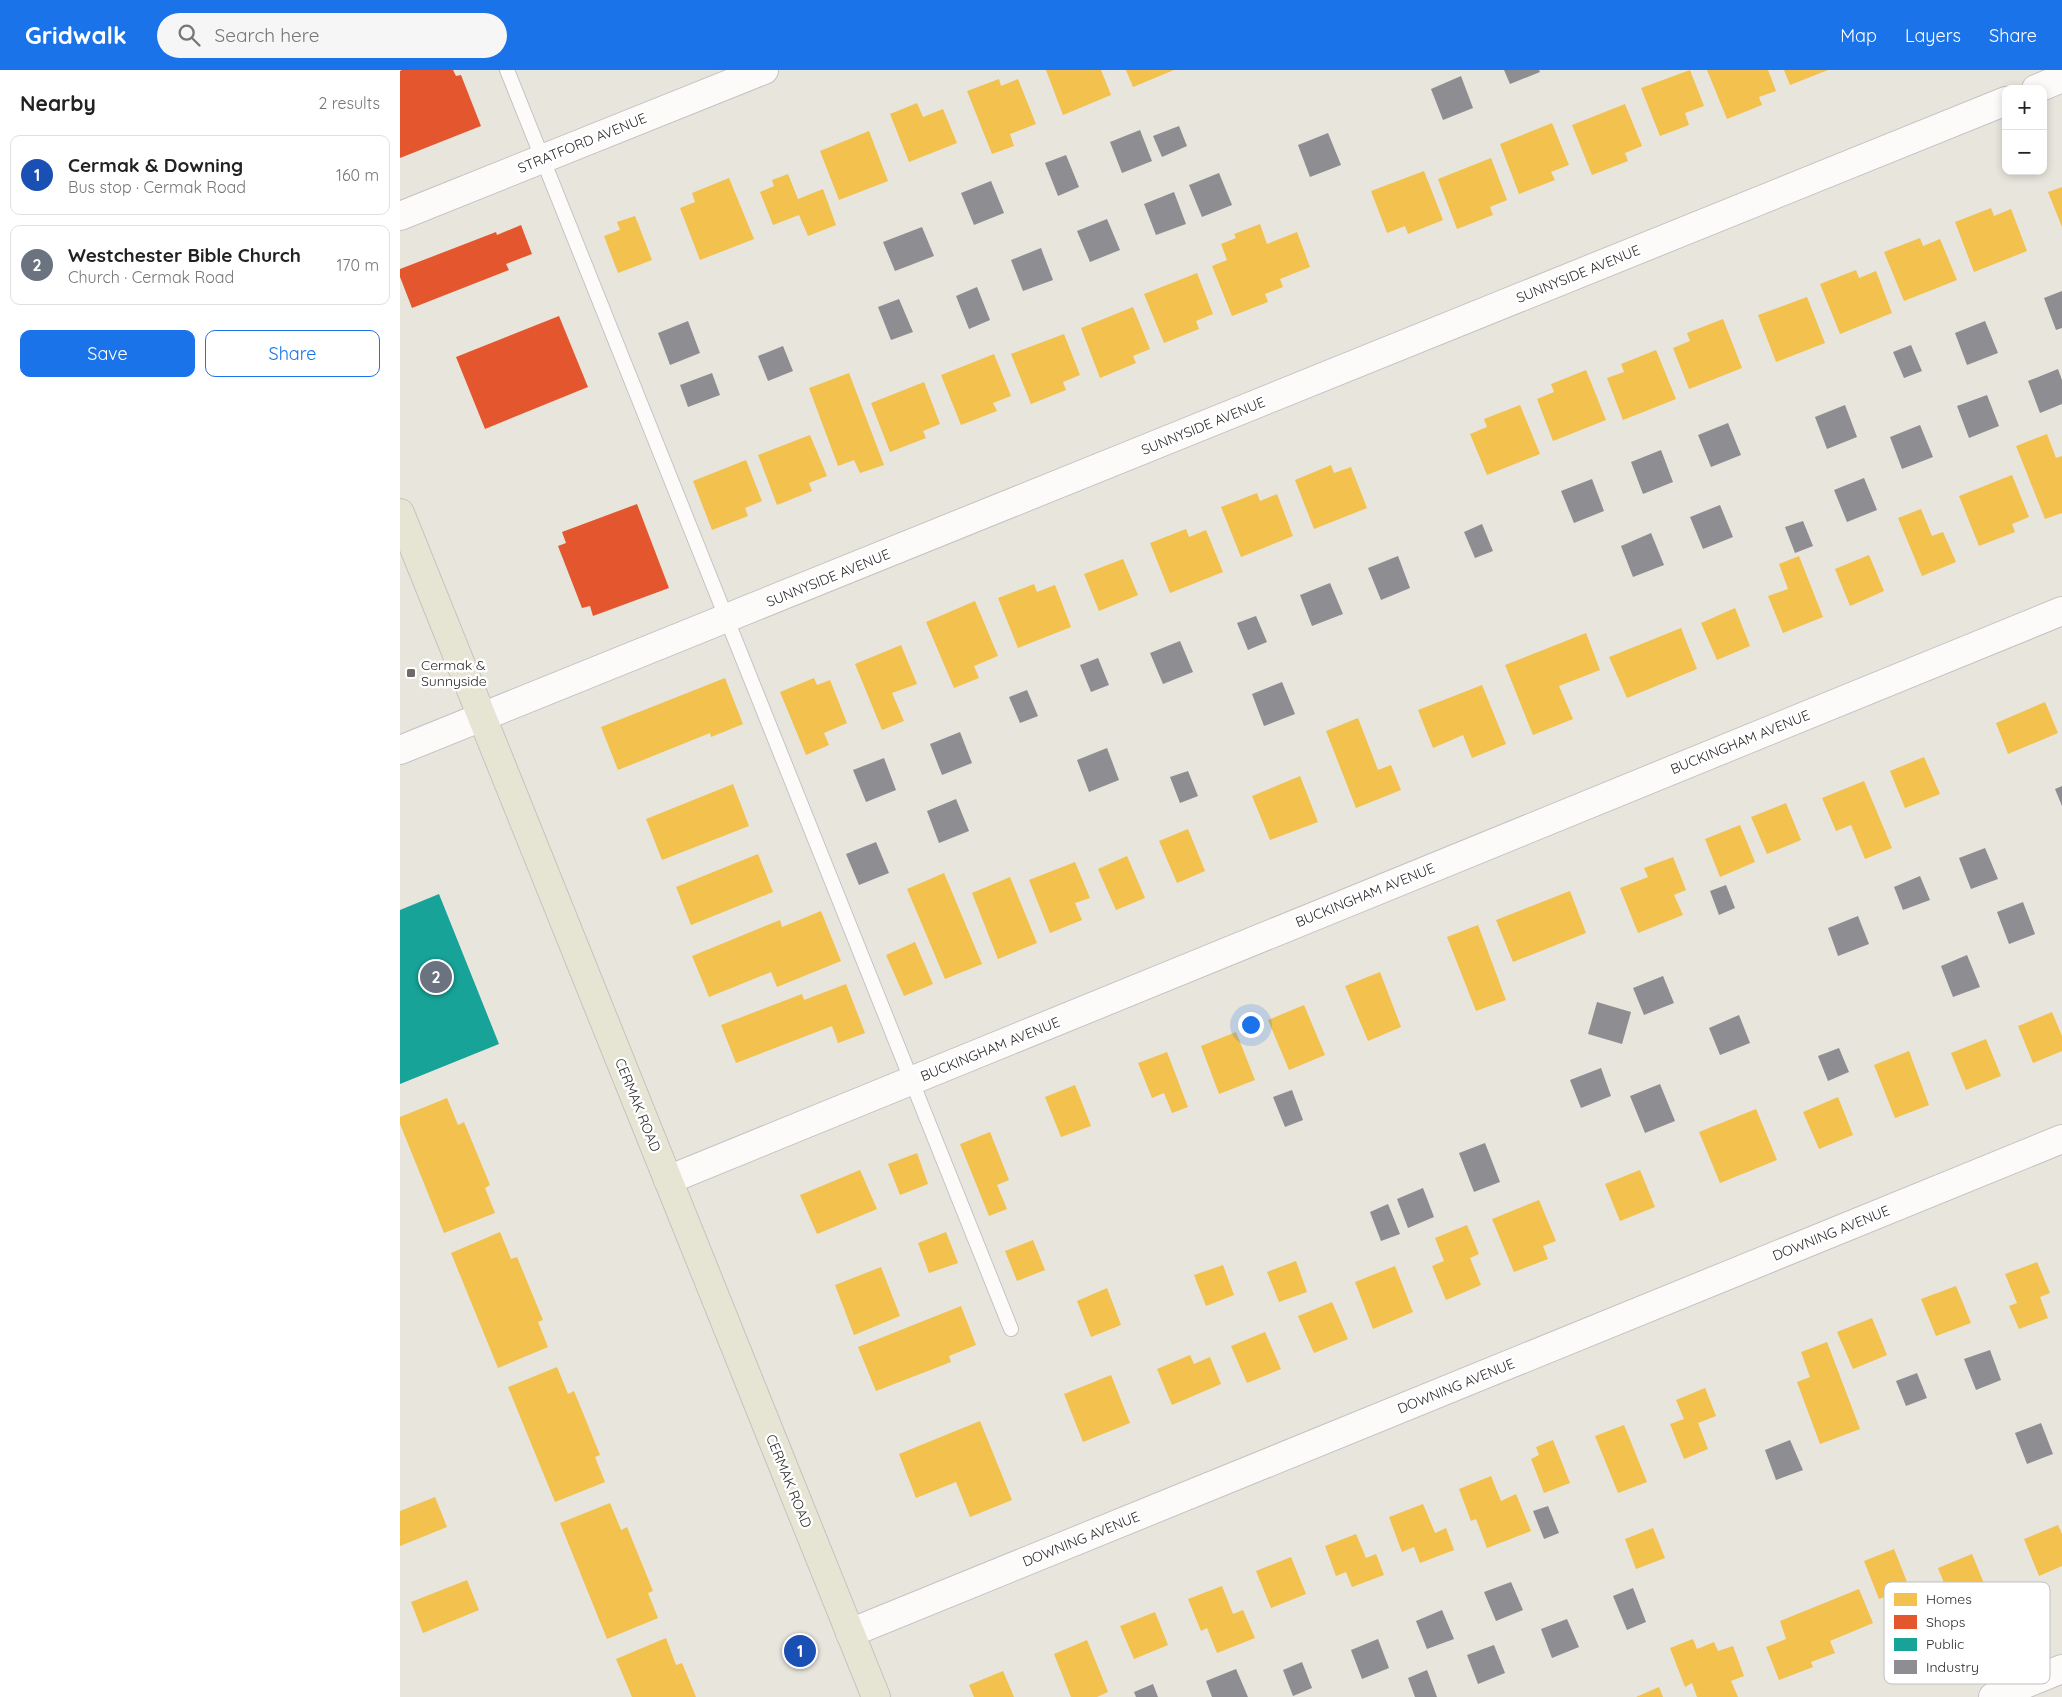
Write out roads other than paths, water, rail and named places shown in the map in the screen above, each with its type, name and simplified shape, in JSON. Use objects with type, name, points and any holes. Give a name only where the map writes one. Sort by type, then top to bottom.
[{"type":"main road","name":"CERMAK ROAD","points":[[400,513],[876,1697]]},
{"type":"street","name":"STRATFORD AVENUE","points":[[400,216],[764,70]]},
{"type":"street","points":[[2045,85],[2062,78]]},
{"type":"street","name":"SUNNYSIDE AVENUE","points":[[400,750],[2002,103]]},
{"type":"street","name":"BUCKINGHAM AVENUE","points":[[668,1180],[2062,611]]},
{"type":"street","name":"DOWNING AVENUE","points":[[850,1633],[2062,1139]]},
{"type":"street","points":[[2050,1674],[2062,1669]]},
{"type":"street","points":[[1992,1697],[2024,1684]]},
{"type":"lane","points":[[507,70],[1011,1329]]},
{"type":"place","name":"Cermak & Sunnyside","points":[[411,673]]},
{"type":"place","name":"Westchester Bible Church","points":[[436,977]]},
{"type":"place","name":"Cermak & Downing","points":[[800,1651]]}]
